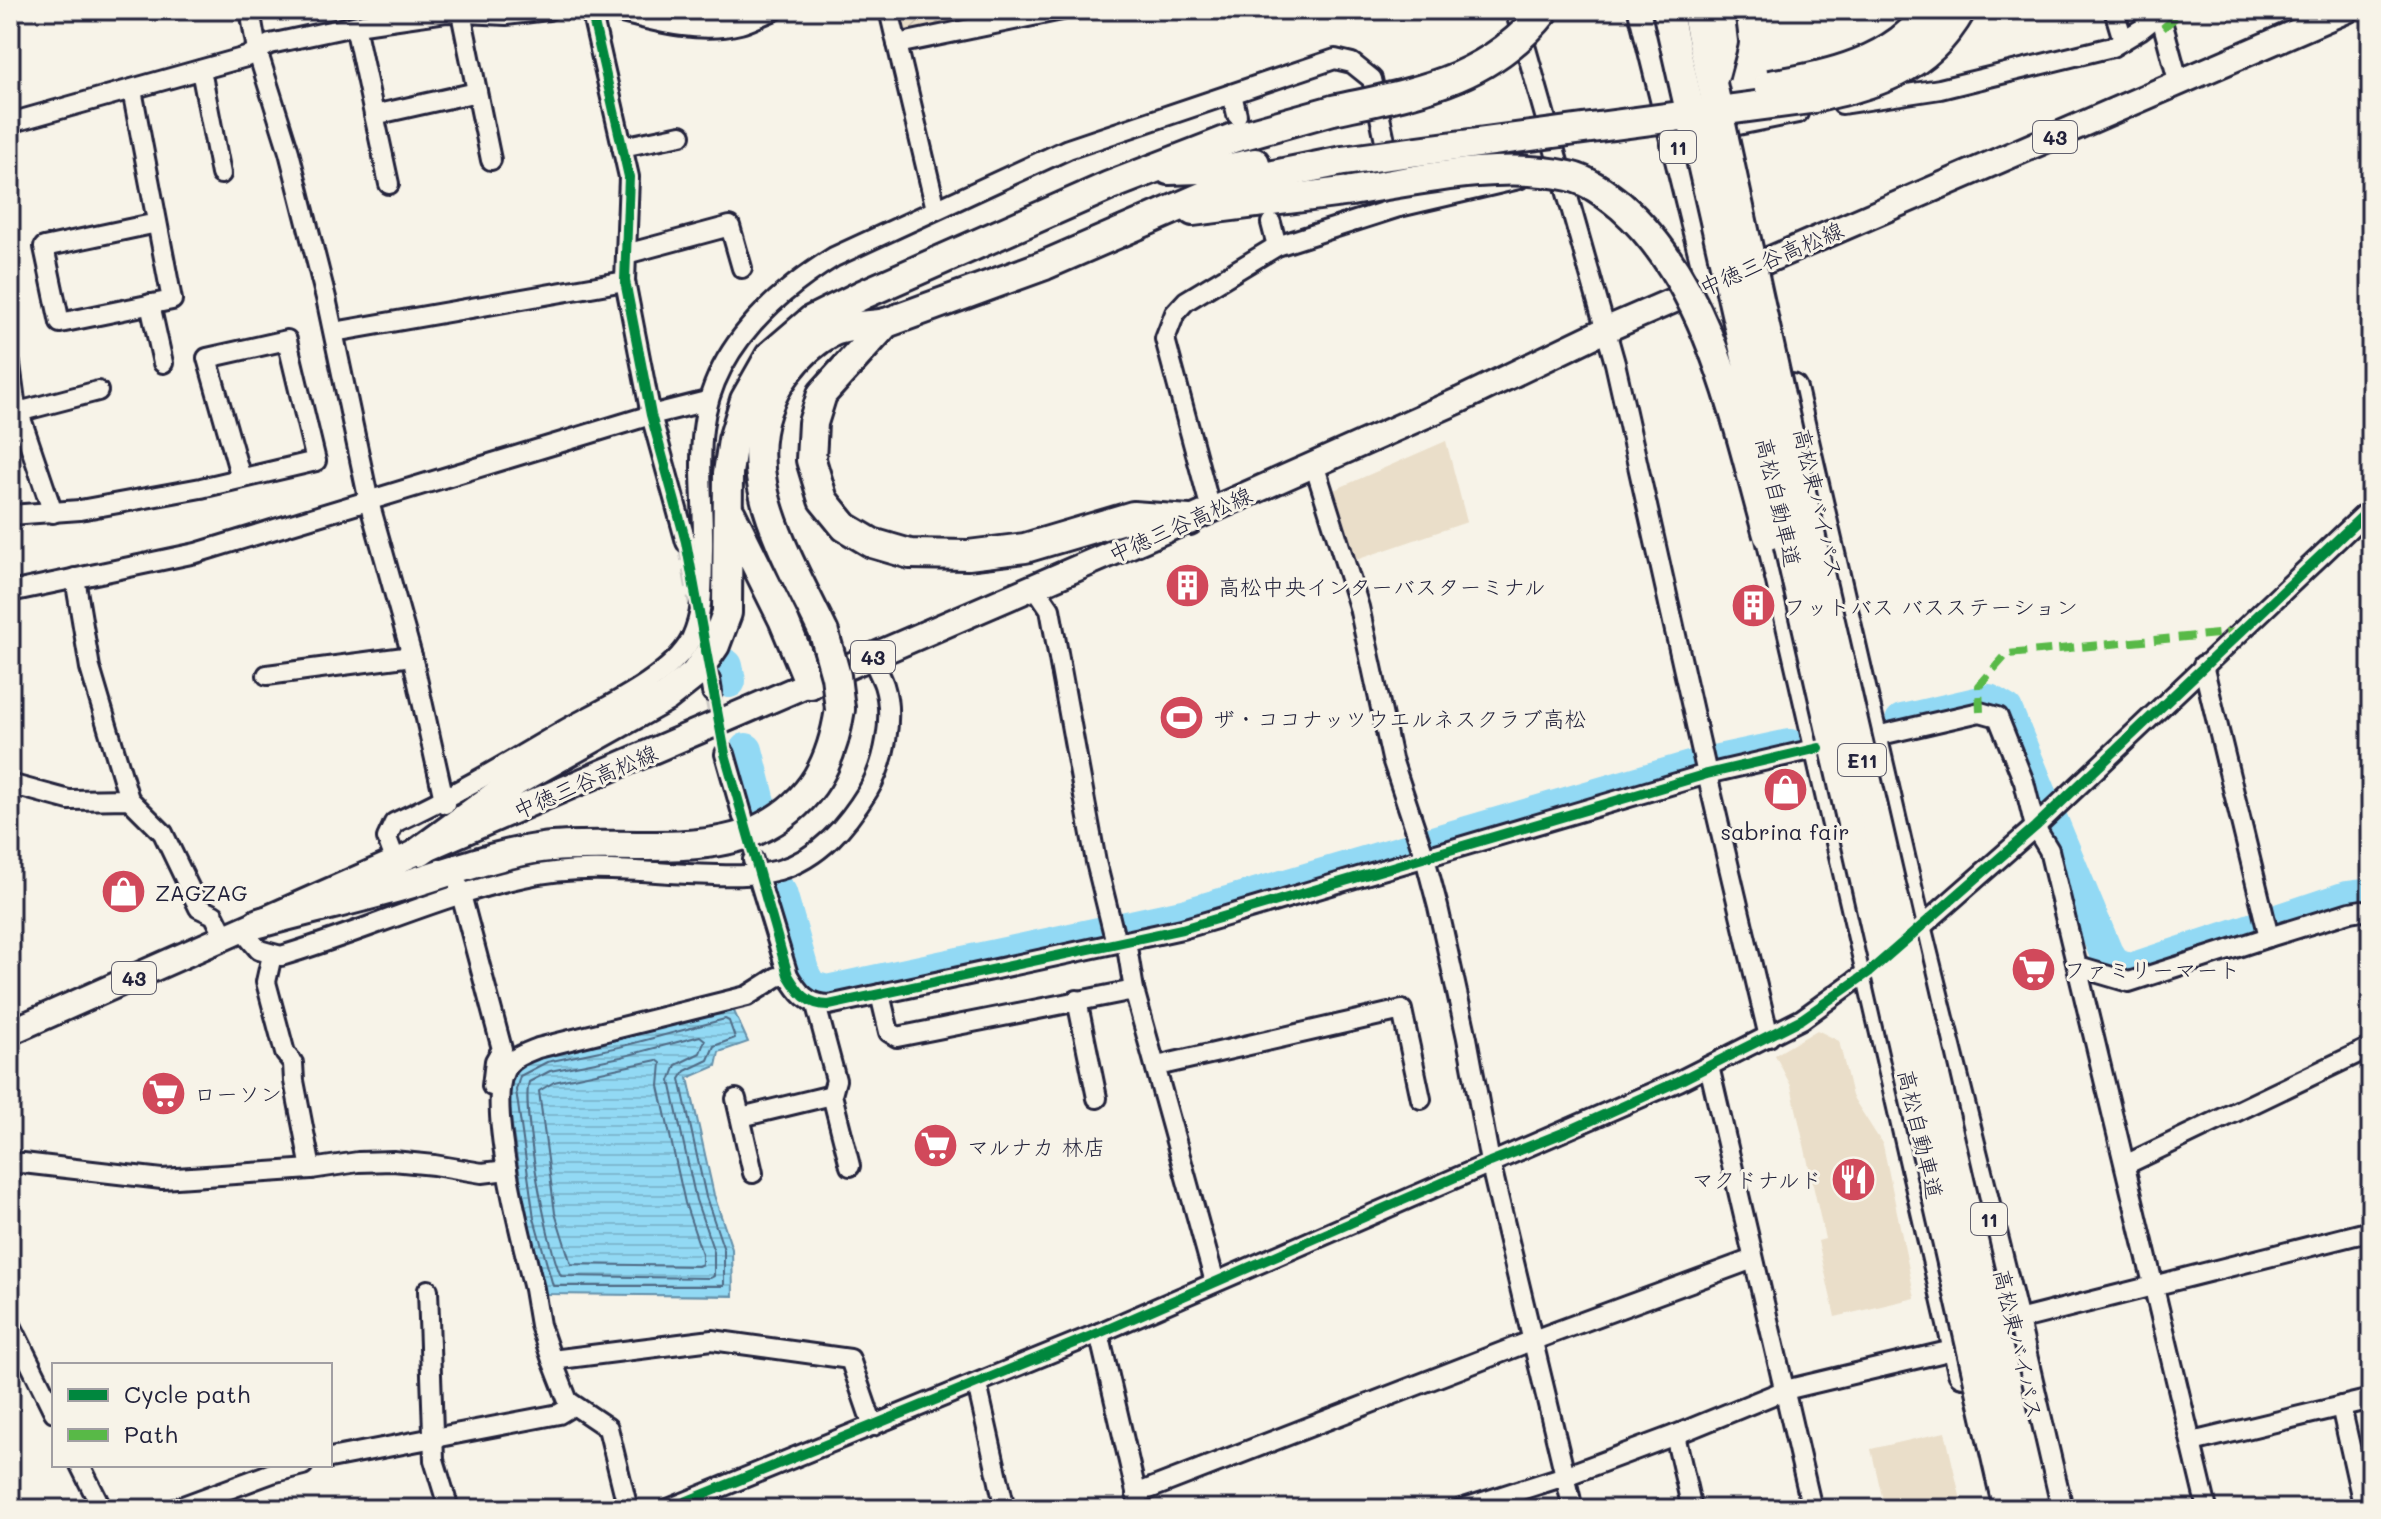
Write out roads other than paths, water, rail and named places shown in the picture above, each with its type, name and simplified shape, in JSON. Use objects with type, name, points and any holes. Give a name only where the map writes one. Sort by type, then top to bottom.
[{"type":"highway","points":[[408,857],[516,781],[666,697],[695,674],[715,645],[727,613],[729,568],[726,503],[733,440],[745,400],[770,356],[812,320],[1109,186],[1233,138],[1456,80],[1512,44],[1545,10]]},
{"type":"highway","name":"11","points":[[1643,10],[1712,284],[1994,1509]]},
{"type":"highway","name":"高松自動車道","points":[[1667,10],[2008,1509]]},
{"type":"highway","name":"高松自動車道","points":[[1696,10],[1815,556],[2035,1509]]},
{"type":"highway","name":"高松東バイパス","points":[[1707,10],[1917,930],[2058,1509]]},
{"type":"highway","points":[[1712,84],[1723,42],[1719,10]]},
{"type":"highway","points":[[242,930],[541,848],[685,845],[731,838],[761,829],[805,796],[823,769],[835,738],[840,709],[836,676],[824,633],[772,522],[761,486],[758,449],[763,415],[778,383],[800,354],[833,331],[886,323],[1045,265],[1234,183],[1342,153],[1804,80],[1856,64],[1892,47],[1920,23],[1929,10]]},
{"type":"highway","points":[[1153,171],[1231,168],[1809,99],[1865,86],[1912,65],[1947,34],[1961,10]]},
{"type":"highway","points":[[1166,214],[1467,174],[1520,172],[1571,176],[1603,191],[1645,228],[1673,266],[1700,319],[1727,389],[1852,829]]},
{"type":"highway","points":[[886,323],[822,394],[813,423],[811,460],[819,487],[823,500],[845,527],[872,543],[910,554],[968,555],[1025,548],[1133,516],[1200,515]]},
{"type":"highway","points":[[726,503],[783,619],[810,684]]},
{"type":"main road","name":"中徳三谷高松線","points":[[10,1032],[1200,515],[1460,400],[1605,330],[2347,10]]},
{"type":"street","points":[[250,10],[257,50],[289,152],[334,332],[369,502],[412,656],[445,802]]},
{"type":"street","points":[[10,123],[246,57],[270,44],[363,20],[446,12],[506,15],[548,10]]},
{"type":"street","points":[[591,10],[629,177],[625,281],[651,415],[686,542]]},
{"type":"street","points":[[610,10],[707,27],[739,24],[775,10]]},
{"type":"street","points":[[889,10],[936,209]]},
{"type":"street","points":[[897,44],[1062,10]]},
{"type":"street","points":[[1515,10],[1615,363],[1769,1037]]},
{"type":"street","points":[[1880,96],[1908,80],[1943,53],[1973,10]]},
{"type":"street","points":[[2114,10],[2123,40]]},
{"type":"street","points":[[1733,126],[1880,96],[1940,89],[2112,47],[2159,12],[2179,84]]},
{"type":"street","points":[[461,13],[491,160]]},
{"type":"street","points":[[363,20],[374,115],[389,184]]},
{"type":"street","points":[[408,857],[387,838],[394,823],[445,802],[642,685],[675,659],[690,641],[704,598],[700,473],[707,401],[717,376],[763,309],[834,257],[1068,149],[1335,59],[1352,63],[1372,79],[1399,207]]},
{"type":"street","points":[[201,70],[221,174]]},
{"type":"street","points":[[132,90],[172,300],[60,323],[44,247],[157,223]]},
{"type":"street","points":[[374,115],[477,92]]},
{"type":"street","points":[[1232,94],[1237,115]]},
{"type":"street","points":[[622,147],[681,135]]},
{"type":"street","points":[[1200,515],[1165,339],[1175,313],[1186,301],[1277,246],[1399,207],[1560,170]]},
{"type":"street","points":[[1271,223],[1277,246]]},
{"type":"street","points":[[626,254],[730,226],[742,268]]},
{"type":"street","points":[[334,332],[625,281]]},
{"type":"street","points":[[150,304],[163,363]]},
{"type":"street","points":[[10,515],[53,513],[201,488],[316,461],[287,340],[207,358],[241,478]]},
{"type":"street","points":[[10,364],[18,412],[53,513]]},
{"type":"street","points":[[18,412],[98,391]]},
{"type":"street","points":[[10,592],[196,553],[651,415],[707,401]]},
{"type":"street","points":[[1314,464],[1359,607],[1392,759],[1422,850],[1467,1038],[1490,1162],[1531,1341],[1573,1509]]},
{"type":"street","points":[[668,1509],[1099,1333],[1568,1131],[1802,1019],[1869,972],[2037,824],[2371,508]]},
{"type":"street","points":[[75,578],[90,668],[129,799],[163,833],[199,908],[242,930],[259,950],[281,956],[459,891],[527,876],[601,870],[718,876],[755,867],[780,870],[824,846],[851,818],[871,785],[883,752],[888,718],[884,686],[872,657]]},
{"type":"street","points":[[1035,587],[1050,609],[1096,862],[1157,1066],[1215,1282]]},
{"type":"street","points":[[267,675],[412,656]]},
{"type":"street","points":[[2203,665],[2267,930]]},
{"type":"street","points":[[1872,737],[1980,712],[1998,717],[2049,850],[2207,1509]]},
{"type":"street","points":[[816,1005],[880,994],[1117,937],[1182,929],[1422,850],[1706,768],[1819,748]]},
{"type":"street","points":[[725,754],[743,817]]},
{"type":"street","points":[[10,784],[69,800],[129,799]]},
{"type":"street","points":[[755,867],[788,975],[798,991],[816,1005],[836,1080],[832,1095],[850,1166]]},
{"type":"street","points":[[459,891],[502,1049],[495,1061],[492,1096],[494,1113],[504,1139]]},
{"type":"street","points":[[2078,967],[2129,982],[2267,930],[2362,910],[2371,914]]},
{"type":"street","points":[[272,955],[266,982],[285,1053],[293,1063],[311,1169]]},
{"type":"street","points":[[332,1458],[559,1414],[569,1408],[534,1300],[507,1170],[501,1084],[504,1069],[519,1056],[538,1048],[747,996],[777,977],[788,975]]},
{"type":"street","points":[[880,994],[889,1032],[897,1037],[1134,990]]},
{"type":"street","points":[[1077,1000],[1097,1098]]},
{"type":"street","points":[[1157,1066],[1402,1010],[1421,1099]]},
{"type":"street","points":[[2125,1165],[2371,1047]]},
{"type":"street","points":[[1709,1066],[1812,1509]]},
{"type":"street","points":[[753,1173],[738,1108],[832,1095]]},
{"type":"street","points":[[10,1164],[162,1179],[393,1161],[482,1173],[507,1170]]},
{"type":"street","points":[[2014,1321],[2371,1231]]},
{"type":"street","points":[[1099,1333],[1138,1502],[1531,1341],[1753,1259]]},
{"type":"street","points":[[428,1290],[434,1460],[449,1509]]},
{"type":"street","points":[[10,1323],[52,1408]]},
{"type":"street","points":[[552,1360],[712,1340],[850,1359],[873,1426]]},
{"type":"street","points":[[1461,1509],[1565,1476],[1785,1390],[1957,1349]]},
{"type":"street","points":[[977,1384],[1005,1509]]},
{"type":"street","points":[[2192,1442],[2371,1399]]},
{"type":"street","points":[[568,1401],[608,1428],[628,1509]]},
{"type":"street","points":[[2341,1406],[2364,1509]]},
{"type":"street","points":[[1675,1435],[1692,1509]]},
{"type":"street","points":[[81,1467],[102,1509]]},
{"type":"street","points":[[175,1509],[295,1467]]},
{"type":"water","points":[[733,1009],[748,1042],[719,1052],[716,1066],[688,1078],[714,1195],[732,1249],[733,1296],[546,1294],[529,1224],[513,1132],[510,1101],[513,1071],[544,1054]]},
{"type":"waterway","points":[[726,666],[729,681]]},
{"type":"waterway","points":[[1902,721],[1989,701],[2006,711],[2106,953],[2113,963],[2122,968],[2131,970],[2347,898],[2371,895]]},
{"type":"waterway","points":[[780,893],[803,974],[810,987],[827,992],[1183,916],[1700,765],[1790,746]]},
{"type":"waterway","points":[[746,750],[759,802]]},
{"type":"tunnel","points":[[686,542],[707,661]]},
{"type":"tunnel","points":[[712,692],[725,754]]},
{"type":"place","name":"高松中央インターバスターミナル","points":[[1187,586]]},
{"type":"place","name":"フットバス バスステーション","points":[[1753,606]]},
{"type":"place","name":"ザ・ココナッツウエルネスクラブ高松","points":[[1182,718]]},
{"type":"place","name":"sabrina fair","points":[[1785,790]]},
{"type":"place","name":"ZAGZAG","points":[[124,892]]},
{"type":"place","name":"ファミリーマート","points":[[2033,969]]},
{"type":"place","name":"ローソン","points":[[163,1093]]},
{"type":"place","name":"マルナカ 林店","points":[[936,1146]]},
{"type":"place","name":"マクドナルド","points":[[1853,1179]]}]
